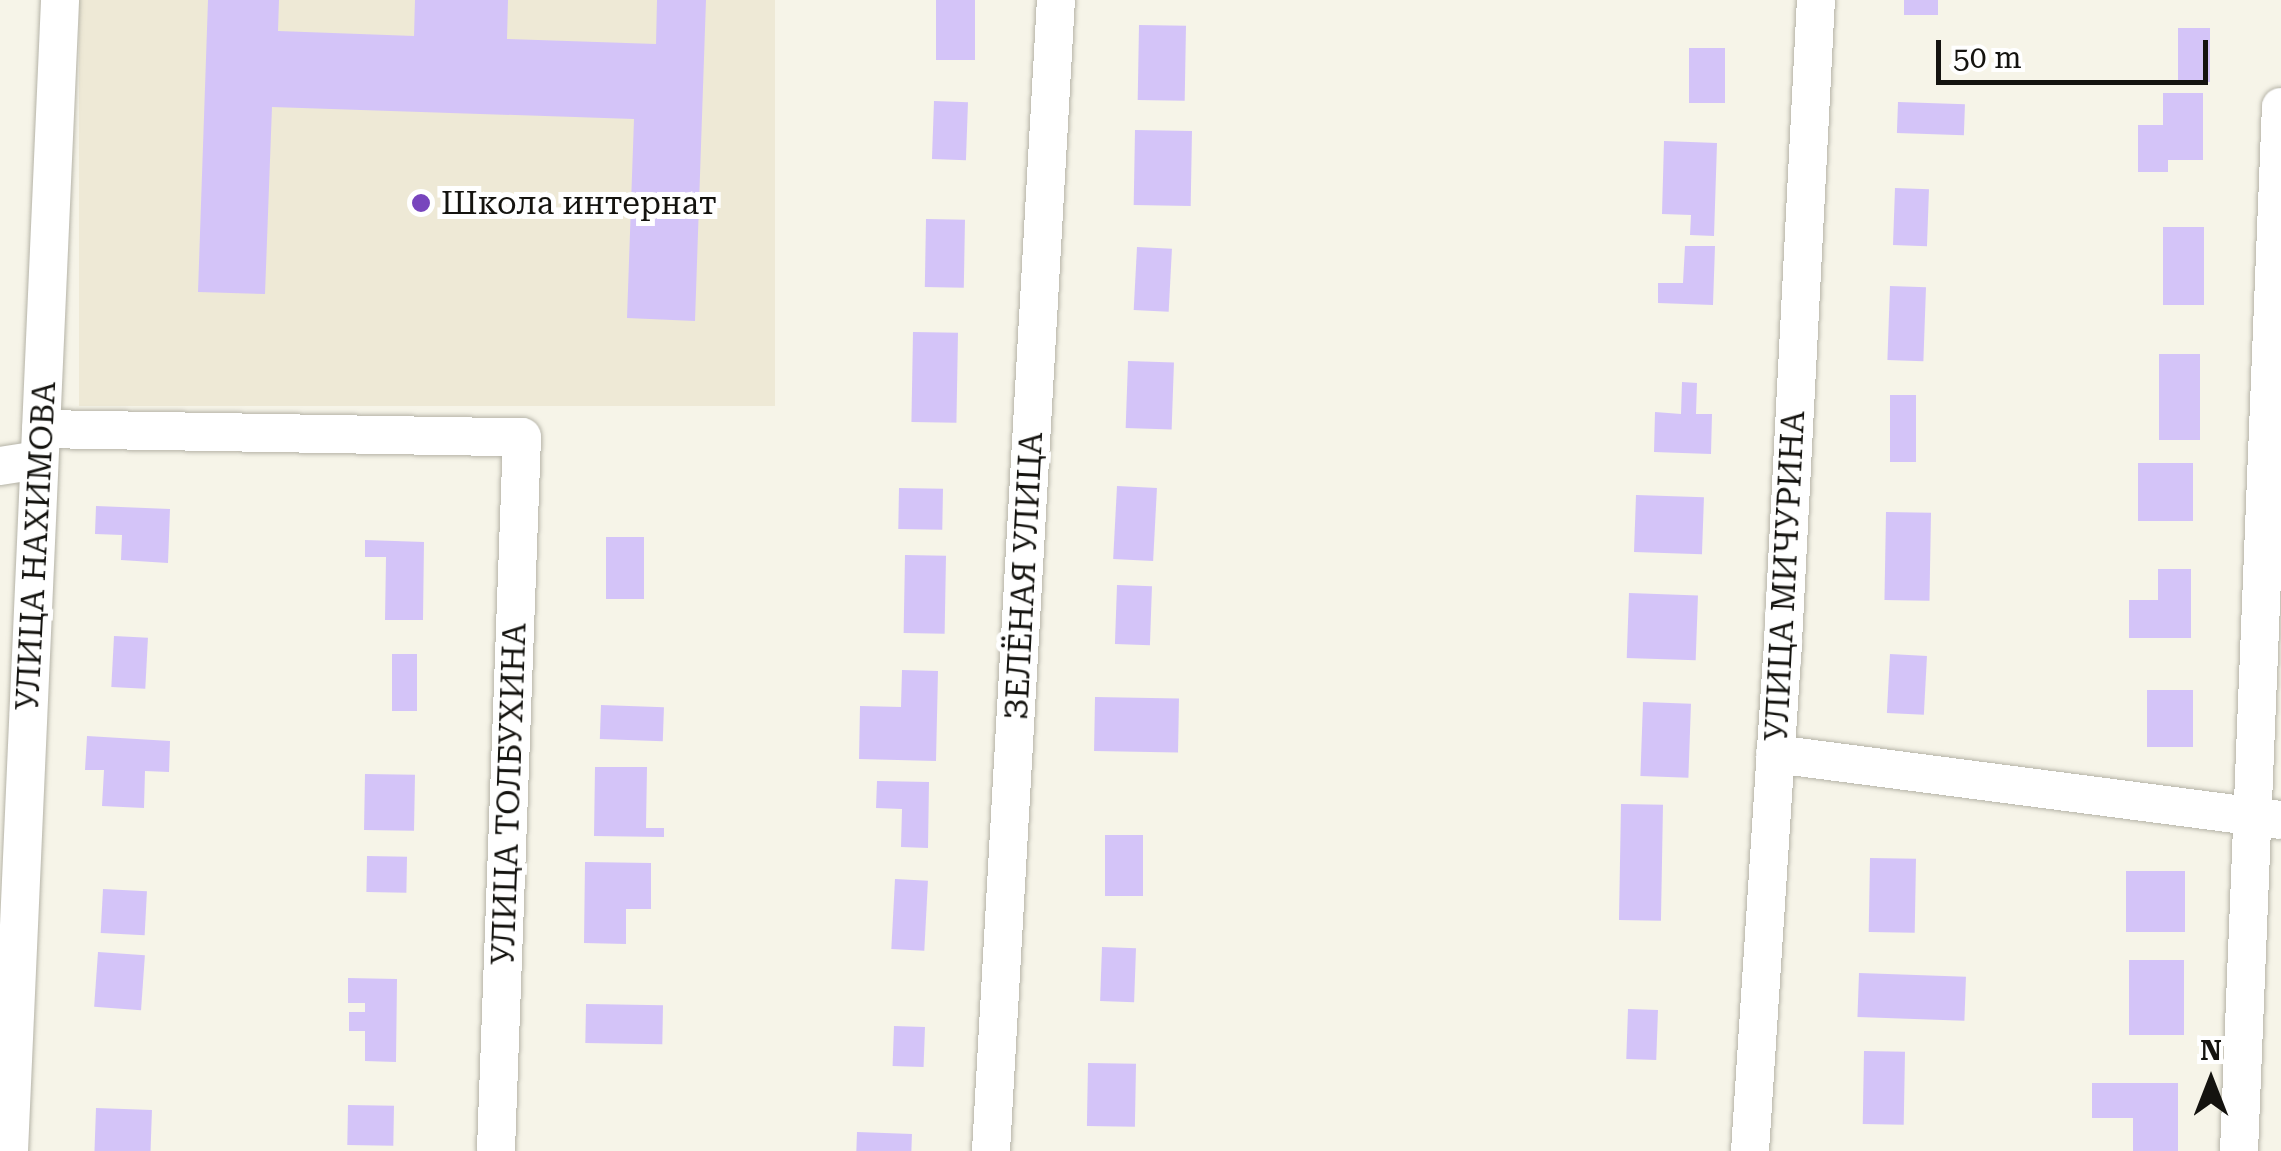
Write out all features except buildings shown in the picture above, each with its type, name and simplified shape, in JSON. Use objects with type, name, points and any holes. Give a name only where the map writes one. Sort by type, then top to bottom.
[{"type":"street","name":"УЛИЦА НАХИМОВА","points":[[9,1151],[60,0]]},
{"type":"street","name":"ЗЕЛЁНАЯ УЛИЦА","points":[[991,1151],[1056,0]]},
{"type":"street","name":"УЛИЦА МИЧУРИНА","points":[[1750,1151],[1816,0]]},
{"type":"street","points":[[2239,1151],[2266,818],[2281,106]]},
{"type":"street","name":"УЛИЦА ТОЛБУХИНА","points":[[40,444],[522,437],[496,1151]]},
{"type":"street","points":[[0,466],[40,444]]},
{"type":"street","points":[[1774,754],[2266,818]]},
{"type":"shaded area","name":"Школа интернат","points":[[79,0],[775,0],[775,406],[79,406]]},
{"type":"place","name":"Школа интернат","points":[[421,203]]}]
